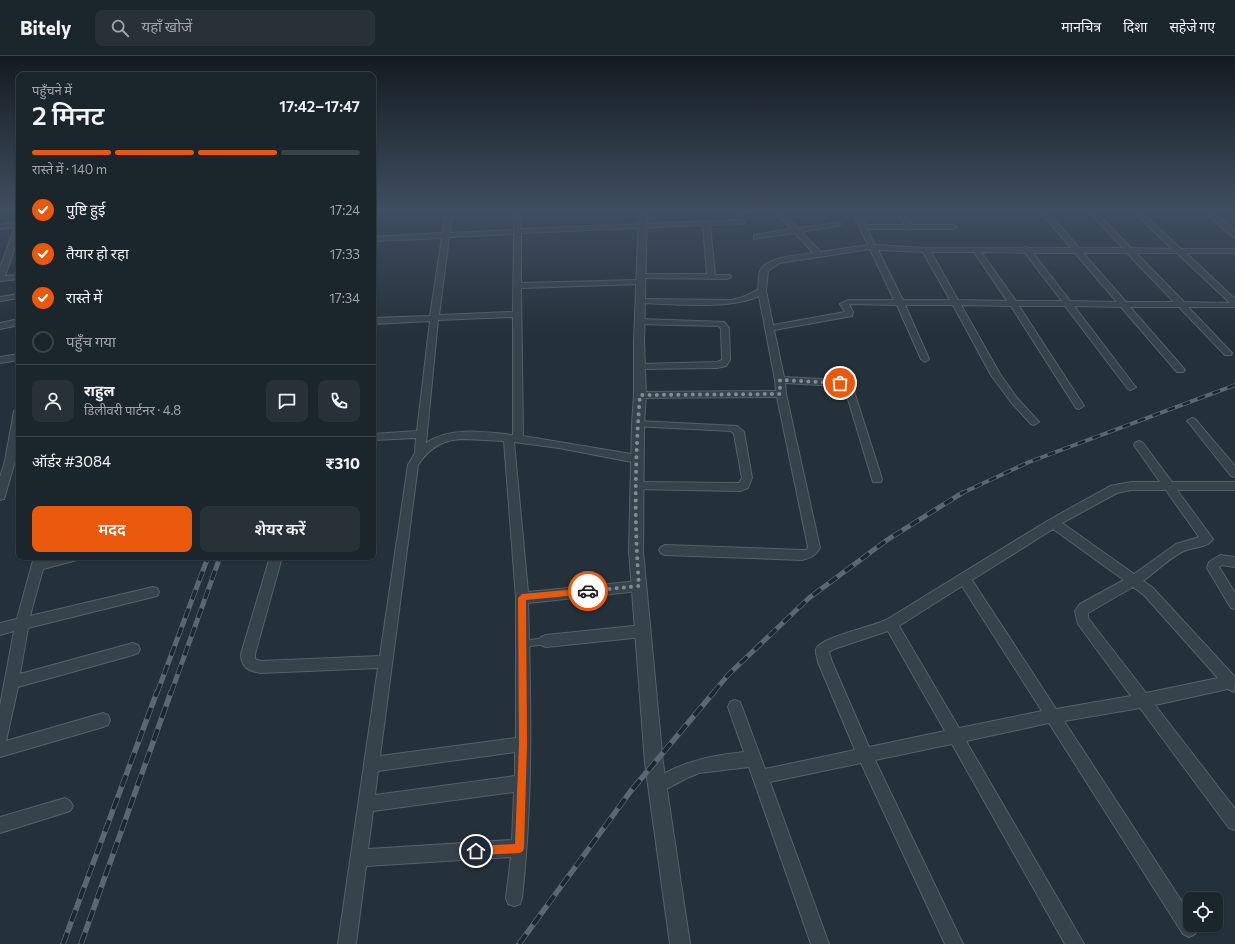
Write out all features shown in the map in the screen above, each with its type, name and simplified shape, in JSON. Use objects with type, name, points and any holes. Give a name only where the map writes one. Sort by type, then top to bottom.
[{"type":"street","points":[[9,252],[0,279],[16,277]]},
{"type":"street","points":[[347,944],[413,465],[420,452],[434,318],[443,252]]},
{"type":"street","points":[[514,898],[520,848],[524,644],[514,439],[517,252]]},
{"type":"street","points":[[642,252],[636,550],[657,786],[680,944]]},
{"type":"street","points":[[709,252],[711,277]]},
{"type":"street","points":[[664,550],[802,555],[809,554],[814,548],[780,394],[780,380],[762,291],[764,270],[778,261],[836,252]]},
{"type":"street","points":[[875,252],[900,303],[924,359]]},
{"type":"street","points":[[927,252],[996,375],[1010,395],[1034,422]]},
{"type":"street","points":[[978,252],[1013,303],[1079,406]]},
{"type":"street","points":[[1029,252],[1131,387]]},
{"type":"street","points":[[1078,252],[1180,370]]},
{"type":"street","points":[[1131,252],[1228,353]]},
{"type":"street","points":[[1180,252],[1235,304]]},
{"type":"street","points":[[517,286],[641,279],[727,277]]},
{"type":"street","points":[[640,301],[732,302],[746,299],[762,291]]},
{"type":"street","points":[[0,300],[16,297]]},
{"type":"street","points":[[770,328],[849,314],[844,304],[846,303],[955,302],[1235,304]]},
{"type":"street","points":[[376,321],[517,314]]},
{"type":"street","points":[[640,322],[721,324],[725,328],[726,360],[723,364],[717,365],[640,367]]},
{"type":"street","points":[[0,326],[16,323]]},
{"type":"street","points":[[0,360],[16,357]]},
{"type":"street","points":[[780,380],[840,383],[849,387],[877,479]]},
{"type":"street","points":[[640,395],[780,394]]},
{"type":"street","points":[[1192,421],[1235,473]]},
{"type":"street","points":[[637,486],[740,487],[744,485],[747,478],[739,432],[733,428],[638,424]]},
{"type":"street","points":[[0,496],[10,461],[16,428]]},
{"type":"street","points":[[376,437],[421,434]]},
{"type":"street","points":[[420,452],[437,440],[449,436],[514,439],[637,459]]},
{"type":"street","points":[[1139,445],[1207,539],[1203,542],[1180,547],[1134,581],[1084,608],[1080,611],[1080,615],[1082,620],[1141,700],[1235,822]]},
{"type":"street","points":[[954,944],[865,755],[825,662],[822,650],[830,644],[878,630],[891,624],[1053,523],[1114,489],[1131,486],[1235,486]]},
{"type":"street","points":[[1053,523],[1148,591],[1232,685]]},
{"type":"street","points":[[275,560],[248,654],[248,662],[254,666],[262,667],[386,662]]},
{"type":"street","points":[[1235,562],[1220,560],[1213,565],[1235,604]]},
{"type":"street","points":[[0,739],[22,624],[38,561]]},
{"type":"street","points":[[964,578],[1183,919]]},
{"type":"street","points":[[522,598],[639,586]]},
{"type":"street","points":[[0,629],[153,592]]},
{"type":"street","points":[[891,624],[1075,944]]},
{"type":"street","points":[[546,641],[643,631]]},
{"type":"street","points":[[12,682],[133,649]]},
{"type":"street","points":[[760,777],[1052,716],[1232,685]]},
{"type":"street","points":[[735,707],[820,944]]},
{"type":"street","points":[[0,750],[103,720]]},
{"type":"street","points":[[372,764],[523,744]]},
{"type":"street","points":[[657,786],[682,772],[697,767],[714,763],[754,759]]},
{"type":"street","points":[[366,804],[522,783]]},
{"type":"street","points":[[0,825],[65,806]]},
{"type":"street","points":[[358,858],[520,848]]},
{"type":"lane","points":[[524,644],[546,641]]},
{"type":"railway","points":[[962,493],[1029,462],[1235,385]]},
{"type":"railway","points":[[713,693],[729,674],[809,598],[887,540],[962,493]]},
{"type":"railway","points":[[157,693],[207,560]]},
{"type":"railway","points":[[171,693],[219,560]]},
{"type":"railway","points":[[63,944],[157,692]]},
{"type":"railway","points":[[81,944],[171,692]]},
{"type":"railway","points":[[519,944],[630,792],[714,692]]},
{"type":"way so far","points":[[588,591],[639,586],[636,550],[638,424],[640,395],[780,394],[780,380],[840,383]]},
{"type":"route","points":[[476,851],[520,848],[524,644],[522,598],[588,591]]}]
